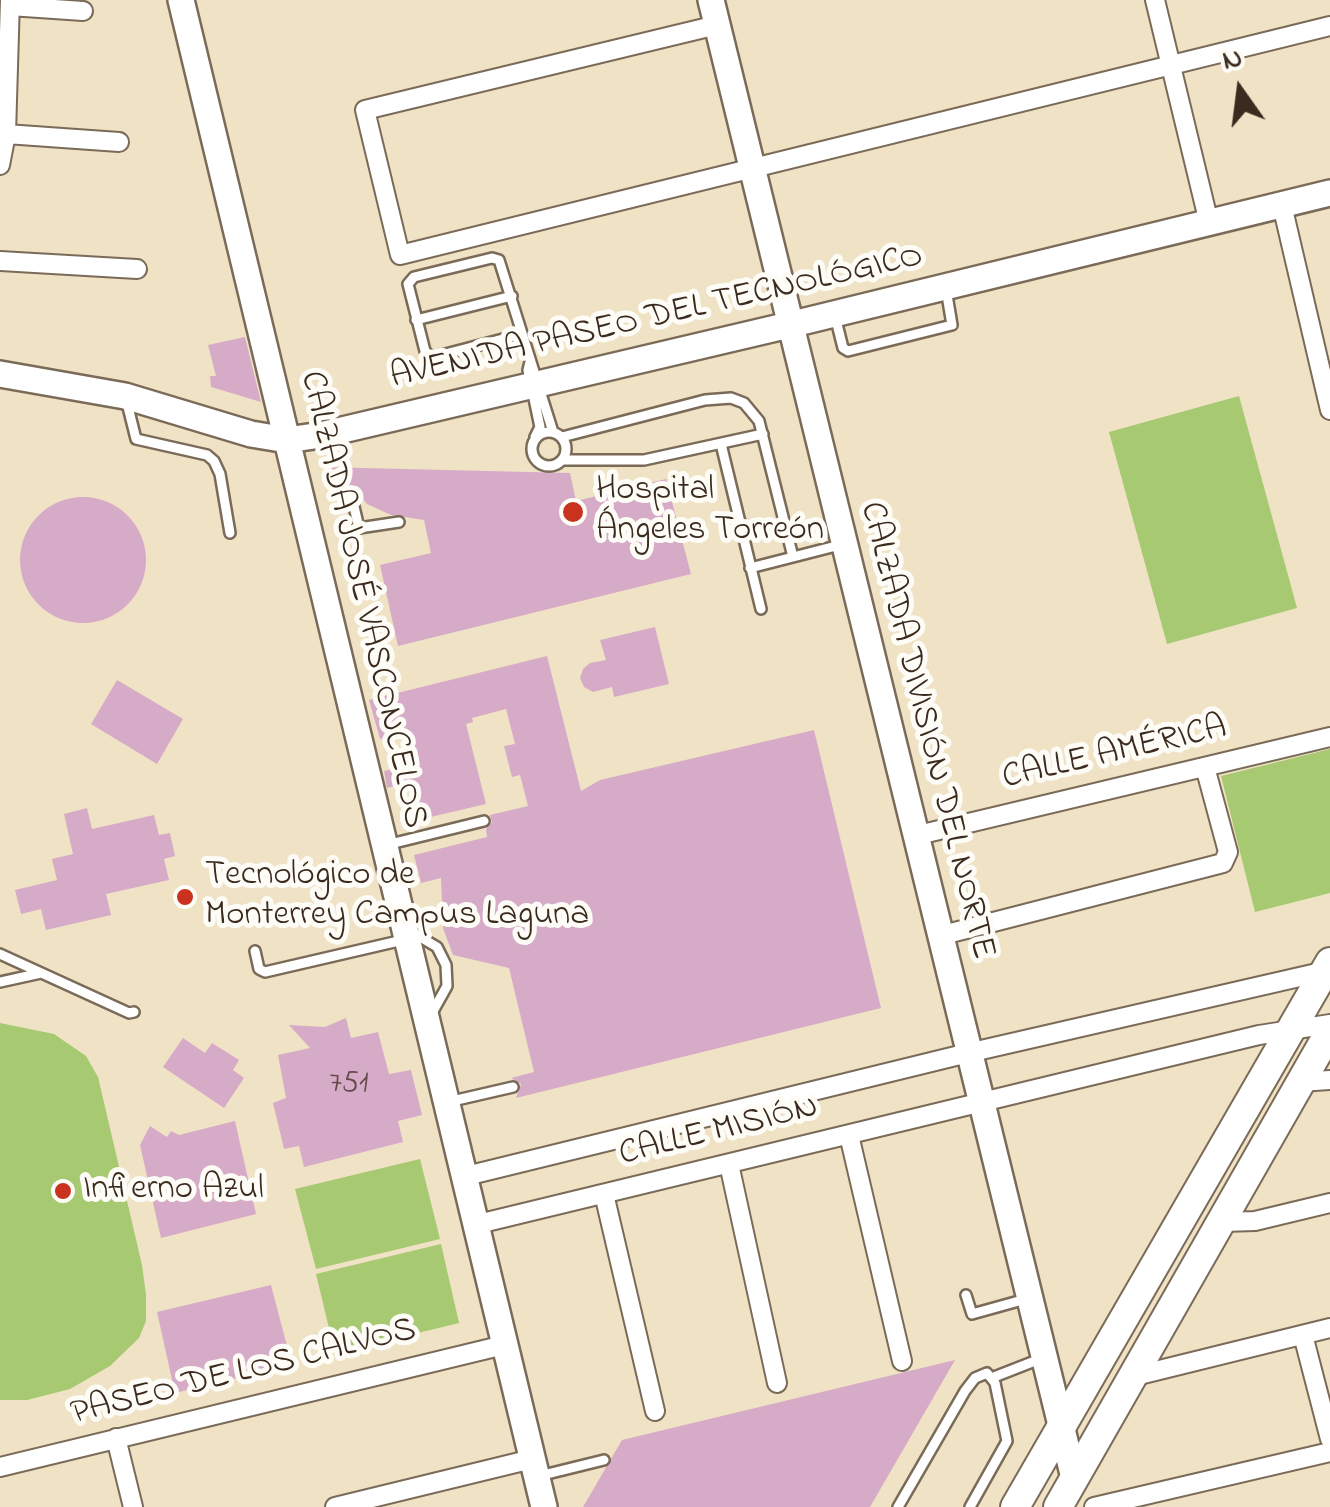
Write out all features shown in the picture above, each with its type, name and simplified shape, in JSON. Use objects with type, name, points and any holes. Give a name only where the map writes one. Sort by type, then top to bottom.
[{"type":"main road","name":"CALZADA JOSÉ VASCONCELOS","points":[[187,1],[287,440],[544,1507]]},
{"type":"main road","name":"CALZADA DIVISIÓN DEL NORTE","points":[[714,12],[1074,1478]]},
{"type":"main road","name":"AVENIDA PASEO DEL TECNOLÓGICO","points":[[0,374],[125,396],[252,434],[287,440],[321,435],[534,377],[789,325],[1330,193]]},
{"type":"main road","points":[[1016,1507],[1328,967]]},
{"type":"main road","points":[[1058,1507],[1330,1028]]},
{"type":"street","points":[[1155,0],[1209,222]]},
{"type":"street","points":[[0,166],[6,134],[10,3],[83,11]]},
{"type":"street","points":[[714,12],[365,110],[400,255],[1330,26]]},
{"type":"street","points":[[6,134],[119,142]]},
{"type":"street","points":[[1282,205],[1330,410]]},
{"type":"street","points":[[0,261],[138,270]]},
{"type":"street","name":"CALLE AMÉRICA","points":[[914,836],[1330,736]]},
{"type":"street","points":[[939,936],[1224,863],[1228,852],[1205,767]]},
{"type":"street","name":"CALLE MISIÓN","points":[[462,1177],[1328,967]]},
{"type":"street","name":"CALLE MISIÓN","points":[[474,1225],[1259,1035],[1330,1028]]},
{"type":"street","points":[[1300,1082],[1330,1080]]},
{"type":"street","points":[[849,1135],[902,1361]]},
{"type":"street","points":[[729,1164],[778,1382]]},
{"type":"street","points":[[604,1194],[655,1411]]},
{"type":"street","points":[[1223,1222],[1255,1221],[1330,1203]]},
{"type":"street","points":[[1130,1378],[1330,1328]]},
{"type":"street","points":[[1303,1335],[1330,1439]]},
{"type":"street","name":"PASEO DE LOS CALVOS","points":[[0,1467],[504,1345]]},
{"type":"street","points":[[116,1438],[133,1507]]},
{"type":"street","points":[[1094,1507],[1330,1452]]},
{"type":"street","points":[[335,1507],[534,1468]]},
{"type":"lane","points":[[522,334],[434,357],[425,352],[408,284],[414,277],[492,258],[504,267],[534,377],[557,434],[566,444],[562,460]]},
{"type":"lane","points":[[834,314],[848,352],[952,325],[945,286]]},
{"type":"lane","points":[[416,320],[512,296]]},
{"type":"lane","points":[[534,377],[540,426],[532,456],[538,463],[644,460],[763,434]]},
{"type":"lane","points":[[125,396],[136,439],[214,460],[230,532]]},
{"type":"lane","points":[[534,439],[540,434],[557,434],[731,398],[754,410],[793,557]]},
{"type":"lane","points":[[721,444],[761,609]]},
{"type":"lane","points":[[352,498],[359,528],[398,522]]},
{"type":"lane","points":[[750,568],[843,545]]},
{"type":"lane","points":[[384,845],[484,820]]},
{"type":"lane","points":[[255,951],[259,969],[265,972],[404,933]]},
{"type":"lane","points":[[0,954],[128,1013],[134,1012]]},
{"type":"lane","points":[[0,982],[42,973]]},
{"type":"lane","points":[[445,1102],[513,1087]]},
{"type":"lane","points":[[966,1295],[972,1314],[1028,1299]]},
{"type":"lane","points":[[994,1377],[1042,1358]]},
{"type":"lane","points":[[898,1507],[965,1391],[975,1378],[988,1373],[994,1377],[1006,1442],[970,1507]]},
{"type":"lane","points":[[534,1468],[604,1460]]},
{"type":"green space","points":[[1239,396],[1297,608],[1167,644],[1109,432]]},
{"type":"green space","points":[[1330,749],[1330,893],[1255,912],[1221,776]]},
{"type":"green space","name":"Infierno Azul","points":[[0,1023],[54,1034],[86,1056],[98,1077],[146,1295],[146,1321],[139,1338],[110,1366],[70,1389],[27,1400],[0,1400]]},
{"type":"green space","points":[[420,1159],[440,1239],[316,1269],[295,1189]]},
{"type":"green space","points":[[441,1244],[459,1323],[335,1353],[316,1274]]},
{"type":"building","points":[[245,337],[261,402],[211,387],[210,376],[216,376],[208,345]]},
{"type":"building","points":[[321,467],[570,473],[576,501],[666,479],[691,574],[398,646],[380,565],[431,553],[424,520],[391,515],[367,504],[357,492]]},
{"type":"building","points":[[83,497],[107,502],[127,516],[141,536],[146,560],[141,584],[127,604],[107,618],[83,623],[59,618],[39,604],[25,584],[20,560],[25,536],[39,516],[59,502]]},
{"type":"building","points":[[655,627],[669,684],[614,697],[612,687],[593,692],[584,687],[580,678],[583,669],[590,663],[606,660],[600,640]]},
{"type":"building","points":[[547,656],[581,791],[600,780],[814,730],[881,1008],[516,1098],[521,1084],[511,1078],[534,1072],[509,968],[453,955],[443,928],[441,878],[421,883],[414,855],[487,837],[490,815],[528,806],[520,775],[512,777],[504,746],[515,744],[506,709],[472,718],[473,722],[466,724],[486,804],[422,819],[413,781],[387,788],[384,771],[409,765],[401,734],[380,739],[369,700]]},
{"type":"building","points":[[117,680],[183,719],[157,764],[91,724]]},
{"type":"building","points":[[87,808],[92,829],[154,815],[159,835],[170,833],[175,856],[164,859],[169,880],[106,894],[111,915],[46,930],[41,909],[21,914],[15,890],[57,880],[52,859],[73,854],[64,814]]},
{"type":"building","points":[[346,1018],[351,1038],[378,1032],[389,1074],[411,1070],[422,1115],[398,1121],[403,1142],[304,1167],[299,1146],[284,1149],[273,1103],[286,1098],[278,1055],[310,1048],[289,1025],[325,1027]]},
{"type":"building","points":[[183,1038],[205,1053],[212,1043],[239,1060],[233,1070],[244,1078],[224,1108],[163,1067]]},
{"type":"building","points":[[235,1121],[256,1214],[161,1238],[140,1145],[150,1126],[167,1137],[171,1131],[179,1135]]},
{"type":"building","points":[[271,1285],[292,1365],[175,1393],[157,1312]]},
{"type":"building","points":[[955,1360],[870,1507],[583,1507],[622,1440]]},
{"type":"place","name":"Hospital Ángeles Torreón","points":[[573,512]]},
{"type":"place","name":"Tecnológico de Monterrey Campus Laguna","points":[[185,897]]},
{"type":"place","name":"Infierno Azul","points":[[63,1191]]}]
